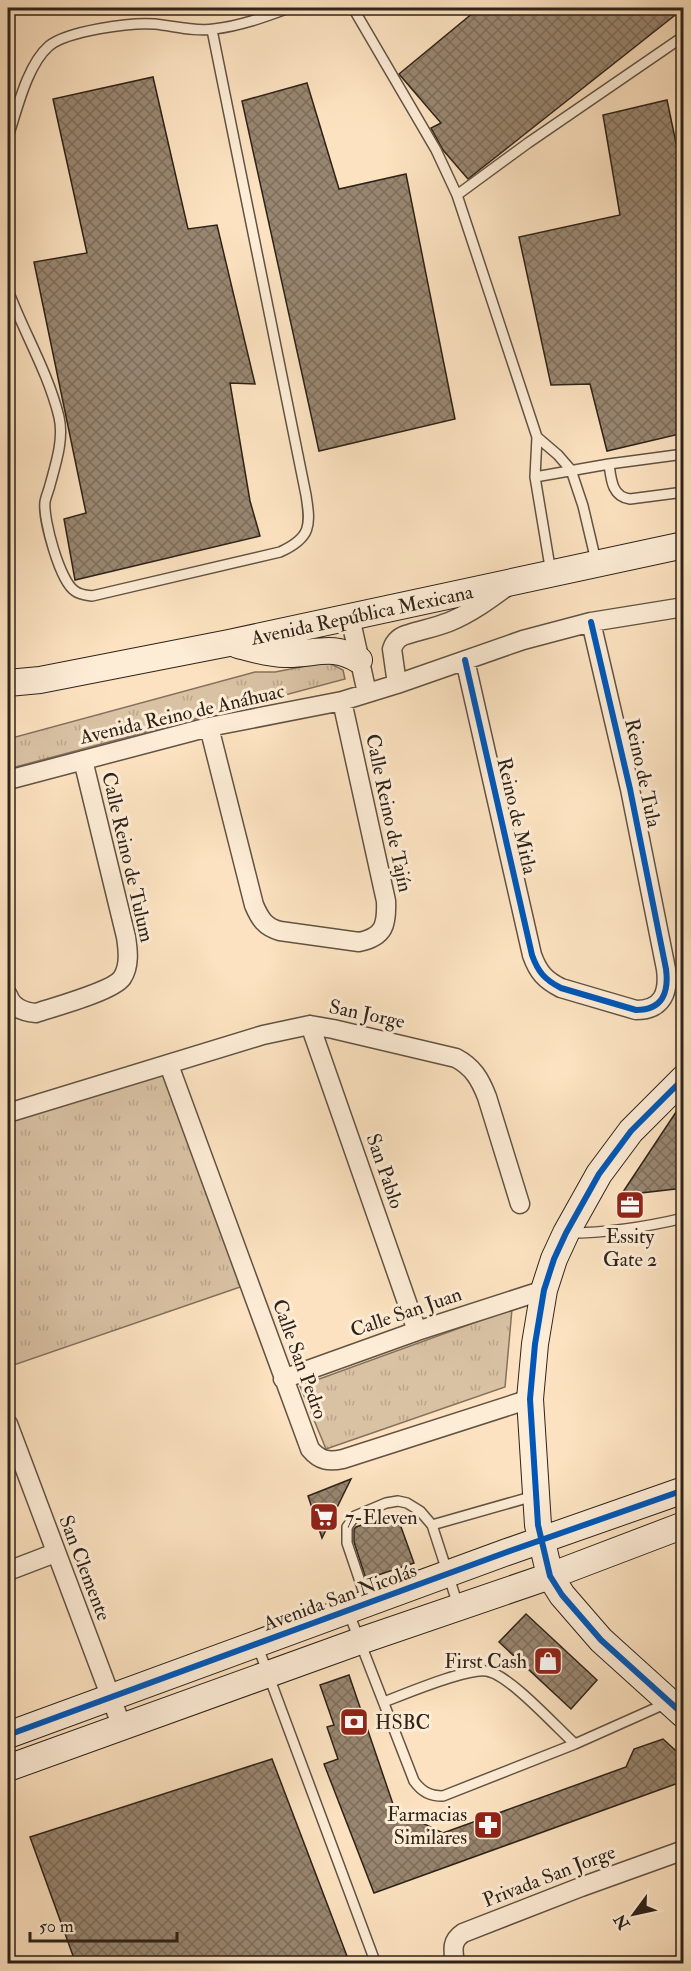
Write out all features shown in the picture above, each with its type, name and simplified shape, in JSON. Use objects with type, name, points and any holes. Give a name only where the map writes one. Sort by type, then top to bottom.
[{"type":"street","name":"Avenida República Mexicana","points":[[8,683],[40,680],[229,643],[512,583],[596,562],[684,545]]},
{"type":"street","points":[[397,684],[393,649],[398,639],[447,623],[470,612],[512,583]]},
{"type":"street","name":"Avenida Reino de Anáhuac","points":[[8,780],[209,727],[342,701],[523,640],[591,622],[684,607]]},
{"type":"street","points":[[350,617],[367,693]]},
{"type":"street","name":"Reino de Tula","points":[[542,976],[561,988],[636,1010],[653,1007],[660,1001],[667,989],[666,969],[630,789],[591,622]]},
{"type":"street","points":[[229,643],[282,654],[333,650],[350,654],[359,660]]},
{"type":"street","name":"Reino de Mitla","points":[[465,660],[532,955],[542,976]]},
{"type":"street","name":"Avenida República Mexicana","points":[[8,693],[40,680]]},
{"type":"street","name":"Calle Reino de Tajín","points":[[209,727],[254,905],[264,924],[280,931],[359,942],[370,940],[384,927],[387,917],[386,901],[342,701]]},
{"type":"street","name":"Calle Reino de Tulum","points":[[8,995],[10,1001],[18,1009],[36,1013],[111,987],[124,976],[128,952],[126,937],[83,760]]},
{"type":"street","name":"San Jorge","points":[[8,1113],[263,1035],[310,1025],[333,1029],[456,1058],[467,1064],[481,1082],[487,1097],[520,1204]]},
{"type":"street","name":"San Pablo","points":[[310,1025],[417,1331]]},
{"type":"street","name":"Calle San Pedro","points":[[169,1065],[283,1379],[310,1449],[316,1456],[333,1461],[530,1399]]},
{"type":"street","points":[[676,1709],[601,1640],[562,1595],[550,1576],[535,1496],[530,1399],[535,1344],[544,1290],[554,1259],[566,1233],[599,1174],[625,1139],[661,1099],[684,1078]]},
{"type":"street","name":"Calle San Juan","points":[[283,1379],[417,1331],[544,1290]]},
{"type":"street","name":"San Clemente","points":[[8,1424],[122,1726]]},
{"type":"street","name":"Avenida San Nicolás","points":[[8,1735],[684,1490]]},
{"type":"street","points":[[8,1768],[268,1673],[550,1576],[684,1525]]},
{"type":"street","points":[[8,1571],[55,1553]]},
{"type":"street","name":"Privada San Jorge","points":[[455,1964],[452,1948],[458,1936],[464,1933],[684,1850]]},
{"type":"lane","points":[[8,137],[29,78],[39,59],[58,39],[123,25],[152,24],[212,30],[257,20],[289,8]]},
{"type":"lane","points":[[353,8],[436,150],[457,195],[537,437],[535,477],[551,573]]},
{"type":"lane","points":[[8,290],[17,316],[46,375],[59,419],[61,433],[59,450],[45,501],[45,514],[61,571],[67,584],[74,591],[92,596],[280,552],[303,539],[309,514],[306,495],[212,30]]},
{"type":"lane","points":[[457,195],[528,143],[684,36]]},
{"type":"lane","points":[[537,437],[571,470],[583,506],[596,562]]},
{"type":"lane","points":[[535,477],[684,454]]},
{"type":"lane","points":[[609,464],[612,484],[616,492],[624,498],[630,500],[684,492]]},
{"type":"lane","points":[[566,1233],[620,1229],[684,1218]]},
{"type":"lane","points":[[432,1525],[535,1496]]},
{"type":"lane","points":[[459,1607],[432,1525],[420,1511],[407,1503],[398,1501],[369,1510],[350,1520],[346,1535],[358,1607],[360,1641],[414,1781],[420,1789],[435,1796],[443,1796],[575,1744],[676,1709]]},
{"type":"lane","points":[[257,1644],[376,1964]]},
{"type":"lane","points":[[384,1702],[459,1675],[486,1670],[508,1681],[575,1744]]},
{"type":"green space","points":[[327,662],[343,670],[345,679],[8,769],[8,739],[255,672],[275,672]]},
{"type":"green space","points":[[162,1073],[243,1286],[8,1367],[8,1120]]},
{"type":"green space","points":[[512,1309],[505,1387],[326,1449],[300,1386]]},
{"type":"building","points":[[479,8],[684,8],[468,179],[443,150],[431,128],[441,123],[399,74]]},
{"type":"building","points":[[153,77],[188,229],[217,225],[255,384],[230,383],[250,501],[260,536],[75,580],[64,519],[86,513],[34,262],[87,253],[53,99]]},
{"type":"building","points":[[307,83],[339,189],[406,174],[455,419],[319,451],[242,101]]},
{"type":"building","points":[[667,100],[684,181],[684,433],[607,451],[590,384],[551,385],[519,237],[620,215],[603,115]]},
{"type":"building","points":[[684,1100],[684,1188],[641,1193],[643,1213],[623,1215],[621,1195]]},
{"type":"building","name":"7-Eleven","points":[[351,1479],[322,1538],[308,1496]]},
{"type":"building","points":[[396,1513],[414,1563],[366,1579],[354,1542],[354,1529]]},
{"type":"building","name":"First Cash","points":[[526,1614],[597,1680],[571,1709],[499,1642]]},
{"type":"building","points":[[349,1675],[395,1810],[443,1833],[626,1767],[634,1749],[663,1739],[684,1758],[684,1781],[374,1893],[324,1764],[338,1759],[327,1727],[334,1725],[320,1685]]},
{"type":"building","points":[[272,1759],[350,1964],[76,1964],[30,1837]]},
{"type":"cycle path","points":[[465,660],[532,955],[537,966],[546,979],[561,988],[636,1010],[652,1007],[658,1003],[665,992],[666,969],[630,789],[591,622]]},
{"type":"cycle path","points":[[684,1078],[631,1131],[599,1174],[566,1233],[554,1259],[544,1290],[535,1344],[530,1399],[538,1525],[550,1576],[562,1595],[601,1640],[684,1715]]},
{"type":"cycle path","points":[[8,1735],[507,1552],[684,1490]]},
{"type":"place","name":"Essity Gate 2","points":[[630,1205]]},
{"type":"place","name":"7-Eleven","points":[[324,1517]]},
{"type":"place","name":"First Cash","points":[[548,1661]]},
{"type":"place","name":"HSBC","points":[[354,1722]]},
{"type":"place","name":"Farmacias Similares","points":[[488,1825]]}]
